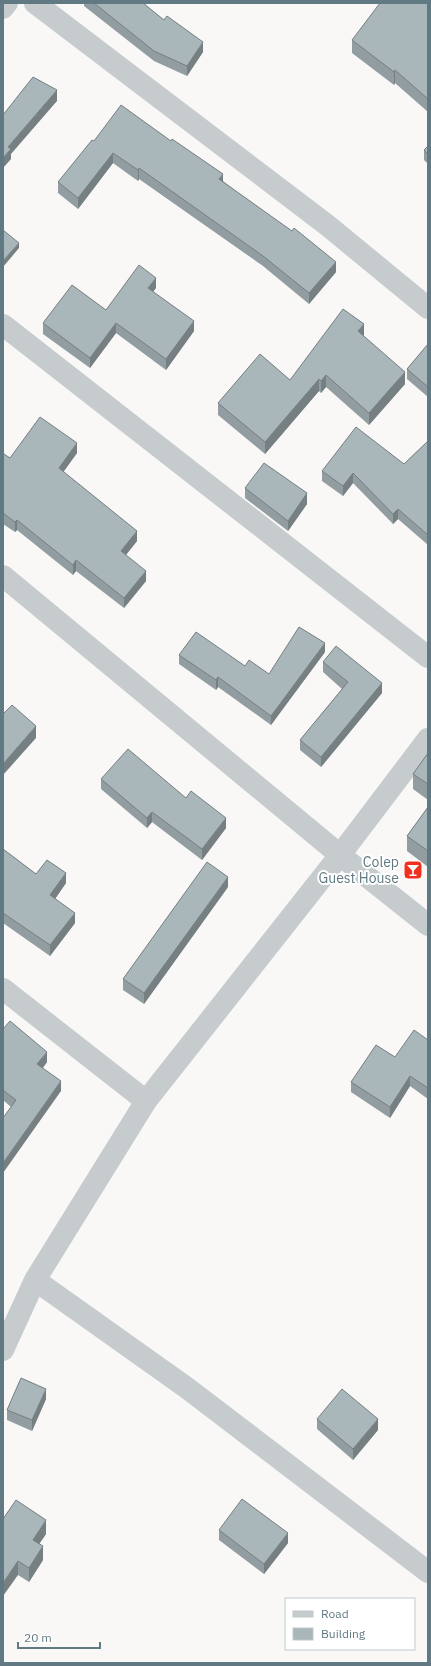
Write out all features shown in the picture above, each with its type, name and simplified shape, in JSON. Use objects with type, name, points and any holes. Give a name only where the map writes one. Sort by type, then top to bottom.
[{"type":"street","points":[[3,8],[7,3]]},
{"type":"street","points":[[35,3],[320,220],[428,308]]},
{"type":"street","points":[[3,325],[428,657]]},
{"type":"street","points":[[3,576],[340,855],[428,925]]},
{"type":"street","points":[[3,1350],[35,1280],[146,1102],[340,855],[428,739]]},
{"type":"street","points":[[3,989],[146,1102]]},
{"type":"street","points":[[35,1280],[187,1388],[428,1572]]},
{"type":"building","points":[[94,3],[143,3],[164,20],[167,16],[203,42],[187,66],[154,51]]},
{"type":"building","points":[[380,3],[428,3],[428,99],[395,70],[394,72],[352,40]]},
{"type":"building","points":[[33,77],[57,90],[8,147],[11,149],[3,158],[3,115]]},
{"type":"building","points":[[121,105],[171,141],[172,139],[223,174],[219,179],[292,231],[294,228],[336,262],[309,293],[263,256],[139,168],[138,170],[113,153],[78,198],[58,182],[92,140],[94,141]]},
{"type":"building","points":[[428,146],[428,154],[424,150]]},
{"type":"building","points":[[3,230],[19,243],[3,261]]},
{"type":"building","points":[[139,265],[156,278],[148,288],[194,321],[166,359],[116,323],[90,358],[43,323],[72,285],[106,310]]},
{"type":"building","points":[[343,309],[364,324],[358,331],[405,372],[369,413],[326,375],[321,381],[319,379],[265,442],[218,403],[260,354],[290,380]]},
{"type":"building","points":[[428,344],[428,387],[407,369]]},
{"type":"building","points":[[40,417],[77,443],[59,468],[137,531],[121,551],[146,571],[124,598],[76,560],[73,565],[17,520],[15,522],[3,513],[3,454],[10,458]]},
{"type":"building","points":[[356,427],[404,464],[428,441],[428,535],[398,509],[393,514],[353,473],[343,486],[322,471]]},
{"type":"building","points":[[264,463],[307,493],[288,521],[245,488]]},
{"type":"building","points":[[299,627],[325,643],[271,716],[218,677],[216,680],[179,655],[196,632],[245,666],[249,660],[269,674]]},
{"type":"building","points":[[336,646],[382,683],[321,757],[300,740],[348,682],[323,662]]},
{"type":"building","points":[[12,705],[36,726],[3,764],[3,714]]},
{"type":"building","points":[[128,749],[186,798],[191,791],[226,818],[202,849],[152,812],[147,818],[101,779]]},
{"type":"building","points":[[428,753],[428,784],[413,774]]},
{"type":"building","points":[[428,807],[428,851],[407,836]]},
{"type":"building","points":[[3,849],[36,874],[47,860],[66,873],[50,895],[75,913],[50,945],[3,913]]},
{"type":"building","points":[[207,862],[228,877],[144,993],[123,979]]},
{"type":"building","points":[[10,1021],[47,1052],[37,1064],[61,1081],[3,1163],[3,1118],[16,1100],[3,1090],[3,1029]]},
{"type":"building","points":[[414,1030],[428,1040],[428,1088],[410,1076],[390,1107],[351,1082],[376,1045],[395,1057]]},
{"type":"building","points":[[21,1378],[46,1389],[32,1420],[7,1410]]},
{"type":"building","points":[[342,1389],[378,1419],[353,1449],[317,1419]]},
{"type":"building","points":[[242,1499],[288,1533],[264,1564],[219,1530]]},
{"type":"building","points":[[16,1500],[46,1520],[33,1540],[43,1546],[29,1568],[18,1561],[3,1583],[3,1519]]},
{"type":"place","name":"Colep Guest House","points":[[413,870]]}]
